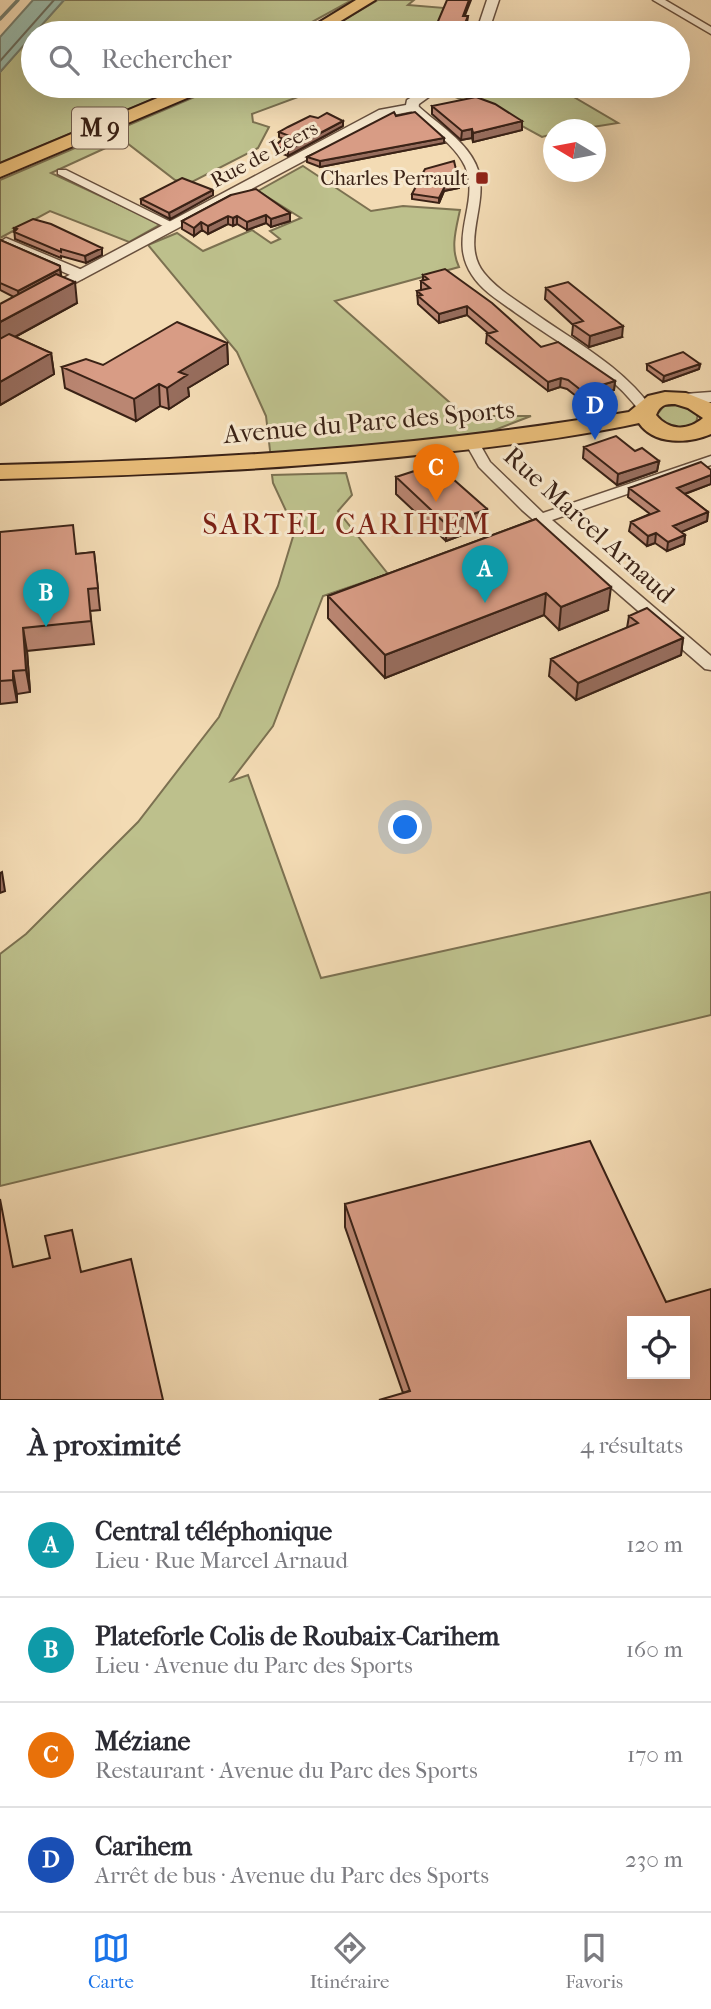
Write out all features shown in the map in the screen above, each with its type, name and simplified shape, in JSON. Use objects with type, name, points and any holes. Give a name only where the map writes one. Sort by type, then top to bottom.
[{"type":"highway","points":[[331,21],[367,0]]},
{"type":"highway","name":"M 9","points":[[0,171],[172,98]]},
{"type":"main road","points":[[649,417],[653,403],[677,399],[699,404],[711,414]]},
{"type":"main road","name":"Avenue du Parc des Sports","points":[[0,472],[285,470],[373,464],[629,427],[649,417],[684,434],[711,440]]},
{"type":"main road","points":[[684,434],[699,432],[711,423]]},
{"type":"street","points":[[486,21],[493,0]]},
{"type":"street","points":[[658,0],[711,31]]},
{"type":"street","name":"Rue de Leers","points":[[0,318],[384,113],[413,107],[417,98]]},
{"type":"street","points":[[413,107],[471,167],[474,195],[466,249],[476,272],[512,304],[610,374],[640,399],[649,417]]},
{"type":"street","points":[[62,172],[173,226]]},
{"type":"street","points":[[6,242],[82,275]]},
{"type":"street","points":[[610,374],[648,394],[677,399],[711,397]]},
{"type":"street","name":"Rue Marcel Arnaud","points":[[475,448],[489,469],[541,519],[711,665]]},
{"type":"street","points":[[541,519],[711,460]]},
{"type":"green space","points":[[64,0],[352,0],[314,21],[45,21]]},
{"type":"green space","points":[[378,0],[414,0],[408,5],[457,9],[442,21],[342,21]]},
{"type":"green space","points":[[21,48],[21,98],[155,98],[0,163],[0,72]]},
{"type":"green space","points":[[192,98],[295,98],[252,114],[253,122],[269,127],[258,148],[188,184],[175,180],[123,140],[51,173],[161,224],[129,242],[50,211],[0,238],[0,180]]},
{"type":"green space","points":[[458,98],[575,98],[618,123],[606,125],[606,119],[543,119],[542,137],[498,113]]},
{"type":"green space","points":[[303,166],[371,211],[403,206],[460,210],[454,246],[459,267],[335,301],[465,416],[531,416],[469,440],[271,459],[266,416],[237,352],[148,245],[177,233],[203,251],[252,230],[271,243],[280,239],[270,231],[301,218],[258,191]]},
{"type":"green space","points":[[680,405],[698,414],[696,423],[675,427],[656,416],[664,406]]},
{"type":"green space","points":[[346,473],[352,495],[338,511],[388,574],[323,596],[273,726],[231,781],[248,775],[321,978],[711,892],[711,1015],[0,1186],[0,954],[26,934],[138,822],[219,717],[278,586],[295,530],[273,483],[272,475]]},
{"type":"water","points":[[33,0],[64,0],[45,21],[21,21],[21,48],[0,72],[0,37]]},
{"type":"building","points":[[447,0],[469,0],[463,16],[468,16],[466,21],[438,21]]},
{"type":"building","points":[[479,98],[495,104],[522,121],[473,133],[472,129],[462,131],[432,106]]},
{"type":"building","points":[[394,112],[396,116],[415,112],[444,138],[320,161],[307,157]]},
{"type":"building","points":[[327,113],[343,121],[288,150],[275,146],[287,135],[279,132],[310,116],[318,118]]},
{"type":"building","points":[[454,161],[459,182],[445,186],[439,198],[412,194],[425,169]]},
{"type":"building","points":[[182,178],[213,190],[169,213],[141,199]]},
{"type":"building","points":[[256,189],[290,213],[271,219],[266,215],[247,222],[237,216],[228,216],[208,226],[201,222],[194,228],[182,221],[231,195]]},
{"type":"building","points":[[33,219],[51,224],[102,248],[85,256],[61,249],[61,252],[14,232],[17,229],[14,228]]},
{"type":"building","points":[[0,240],[60,266],[60,269],[18,291],[0,283]]},
{"type":"building","points":[[445,269],[492,303],[541,347],[558,342],[615,381],[582,391],[561,378],[548,382],[487,334],[497,331],[467,306],[439,314],[418,296],[422,295],[417,291],[430,288],[421,281],[428,279],[423,275]]},
{"type":"building","points":[[56,274],[75,282],[0,322],[0,304]]},
{"type":"building","points":[[568,282],[623,326],[590,336],[573,324],[583,321],[546,288]]},
{"type":"building","points":[[177,322],[227,343],[179,372],[187,375],[167,388],[159,384],[134,399],[62,367],[86,359],[103,365]]},
{"type":"building","points":[[9,334],[51,353],[0,382],[0,339]]},
{"type":"building","points":[[683,352],[700,364],[664,376],[647,364]]},
{"type":"building","points":[[616,436],[635,451],[642,448],[659,461],[618,474],[584,447]]},
{"type":"building","points":[[701,462],[711,470],[711,475],[677,488],[708,512],[673,526],[685,535],[668,542],[656,533],[648,536],[631,522],[659,511],[629,488]]},
{"type":"building","points":[[436,464],[487,509],[446,524],[396,477]]},
{"type":"building","points":[[536,519],[611,587],[561,607],[546,593],[385,655],[328,596]]},
{"type":"building","points":[[73,525],[76,554],[94,552],[98,588],[88,589],[91,621],[23,628],[26,670],[13,671],[13,680],[0,681],[0,532]]},
{"type":"building","points":[[647,608],[683,638],[578,683],[551,659],[638,623],[629,616]]},
{"type":"building","points":[[590,1141],[666,1302],[711,1289],[711,1400],[379,1400],[410,1391],[345,1204]]},
{"type":"building","points":[[0,1199],[13,1267],[50,1258],[45,1236],[72,1230],[81,1272],[131,1259],[163,1400],[0,1400]]},
{"type":"waterway","points":[[0,19],[18,0]]},
{"type":"place","name":"Charles Perrault","points":[[482,178]]},
{"type":"place","name":"Carihem","points":[[595,440]]},
{"type":"place","name":"Méziane","points":[[436,502]]},
{"type":"place","name":"Central téléphonique","points":[[485,603]]},
{"type":"place","name":"Plateforle Colis de Roubaix-Carihem","points":[[46,627]]},
{"type":"district","name":"SARTEL CARIHEM","points":[[347,524]]}]
